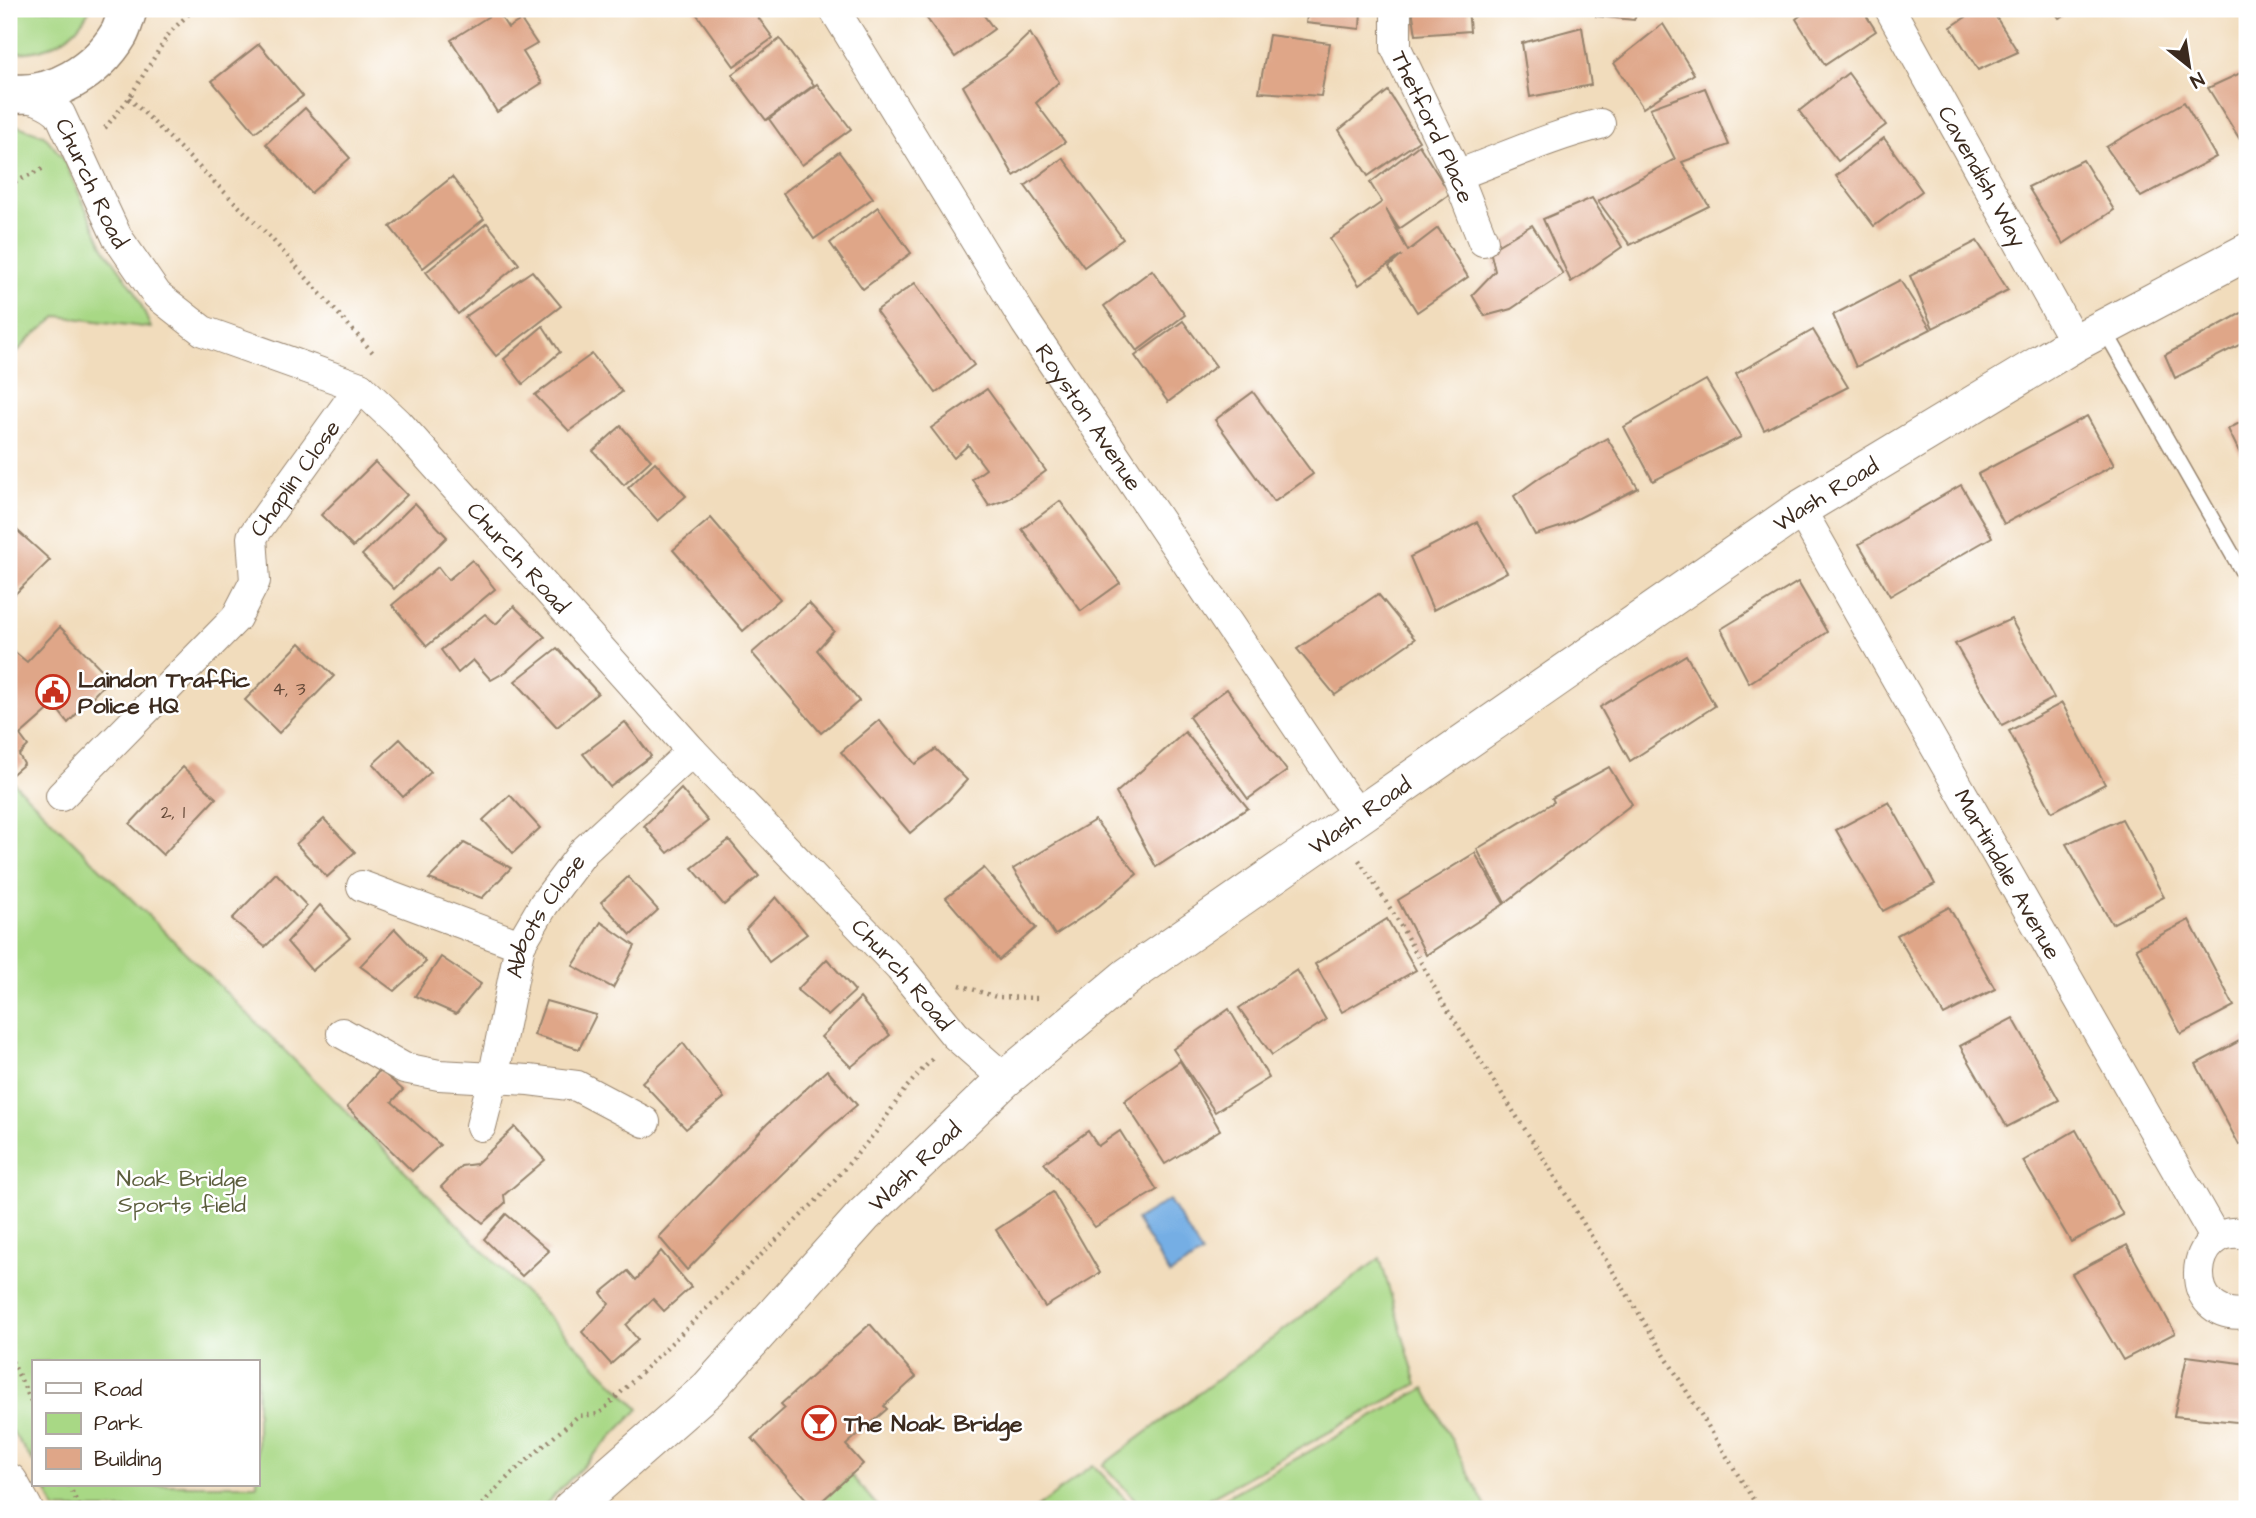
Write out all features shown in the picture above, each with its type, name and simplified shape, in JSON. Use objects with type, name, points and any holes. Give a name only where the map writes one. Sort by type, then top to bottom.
[{"type":"main road","points":[[11,94],[43,92],[74,80],[107,51],[120,33],[128,9]]},
{"type":"street","name":"Royston Avenue","points":[[834,9],[1026,323],[1349,823]]},
{"type":"street","name":"Thetford Place","points":[[1396,9],[1396,48],[1457,174],[1483,241]]},
{"type":"street","name":"Cavendish Way","points":[[1890,9],[2089,335]]},
{"type":"street","name":"Church Road","points":[[11,94],[37,99],[51,105],[60,114],[117,237],[157,295],[203,331],[360,387],[407,433],[692,751],[900,968],[955,1035],[1005,1079]]},
{"type":"street","points":[[1457,174],[1572,131],[1600,124]]},
{"type":"street","name":"Wash Road","points":[[571,1509],[708,1389],[864,1215],[1005,1079],[1128,976],[1800,509],[2089,335],[2247,252]]},
{"type":"street","name":"Chaplin Close","points":[[61,796],[236,618],[255,582],[252,537],[360,387]]},
{"type":"street","name":"Martindale Avenue","points":[[1800,509],[2216,1239]]},
{"type":"street","name":"Abbots Close","points":[[481,1126],[520,945],[544,904],[584,851],[692,751]]},
{"type":"street","points":[[362,886],[520,945]]},
{"type":"street","points":[[342,1033],[404,1068],[439,1074],[577,1086],[645,1122]]},
{"type":"street","points":[[2247,1234],[2228,1234],[2216,1239],[2199,1261],[2198,1275],[2200,1288],[2207,1300],[2218,1309],[2231,1314],[2247,1313]]},
{"type":"street","points":[[9,1482],[24,1509]]},
{"type":"lane","points":[[2089,335],[2247,580]]},
{"type":"path","points":[[100,135],[129,97],[170,32],[194,9]]},
{"type":"path","points":[[129,97],[271,238],[378,359]]},
{"type":"path","points":[[9,185],[52,164]]},
{"type":"path","points":[[1349,823],[1443,1003],[1539,1151],[1759,1509]]},
{"type":"path","points":[[948,981],[996,997],[1051,997]]},
{"type":"path","points":[[477,1509],[511,1474],[578,1416],[598,1414],[752,1265],[827,1189],[876,1132],[905,1089],[932,1058]]},
{"type":"path","points":[[9,1355],[32,1403]]},
{"type":"path","points":[[69,1486],[80,1509]]},
{"type":"green space","points":[[9,9],[90,9],[75,30],[56,43],[34,51],[9,53]]},
{"type":"green space","points":[[9,123],[44,135],[63,158],[103,246],[135,291],[151,328],[58,316],[29,339],[9,361]]},
{"type":"green space","name":"Noak Bridge Sports field","points":[[9,778],[364,1129],[639,1409],[541,1509],[55,1509],[44,1486],[259,1486],[259,1360],[32,1360],[32,1461],[9,1427]]},
{"type":"green space","points":[[1380,1258],[1417,1384],[1189,1509],[1144,1509],[1103,1465]]},
{"type":"green space","points":[[1425,1388],[1487,1509],[1204,1509]]},
{"type":"green space","points":[[1093,1465],[1135,1509],[1035,1509]]},
{"type":"green space","points":[[851,1475],[880,1509],[813,1509],[814,1508]]},
{"type":"water","points":[[1169,1200],[1202,1254],[1170,1274],[1136,1220]]},
{"type":"building","points":[[693,9],[752,9],[773,38],[734,66]]},
{"type":"building","points":[[920,9],[979,9],[994,29],[955,57]]},
{"type":"building","points":[[1308,9],[1361,9],[1360,29],[1306,23]]},
{"type":"building","points":[[1412,9],[1468,9],[1470,31],[1416,35]]},
{"type":"building","points":[[1596,9],[1638,9],[1634,20],[1596,16]]},
{"type":"building","points":[[1809,9],[1862,9],[1876,31],[1825,65],[1796,19]]},
{"type":"building","points":[[1978,9],[1991,9],[2018,52],[1978,70],[1951,27]]},
{"type":"building","points":[[2053,9],[2078,9],[2059,18]]},
{"type":"building","points":[[497,11],[508,28],[521,20],[537,44],[523,52],[542,83],[497,112],[451,40]]},
{"type":"building","points":[[1663,24],[1694,74],[1643,108],[1614,63]]},
{"type":"building","points":[[1582,27],[1591,85],[1530,97],[1522,43]]},
{"type":"building","points":[[1030,33],[1059,82],[1036,103],[1065,142],[1014,176],[963,86],[1006,56]]},
{"type":"building","points":[[1269,35],[1330,43],[1321,96],[1259,92]]},
{"type":"building","points":[[780,39],[814,85],[766,120],[732,75]]},
{"type":"building","points":[[259,44],[303,96],[255,132],[212,81]]},
{"type":"building","points":[[2247,70],[2247,144],[2244,146],[2208,88]]},
{"type":"building","points":[[1848,73],[1886,125],[1838,161],[1799,111]]},
{"type":"building","points":[[817,84],[851,129],[802,165],[769,119]]},
{"type":"building","points":[[1705,88],[1729,145],[1682,162],[1709,206],[1630,245],[1598,201],[1675,159],[1650,108]]},
{"type":"building","points":[[1388,91],[1419,141],[1368,176],[1339,130]]},
{"type":"building","points":[[2184,102],[2216,157],[2141,197],[2106,147]]},
{"type":"building","points":[[305,108],[350,158],[311,193],[266,144]]},
{"type":"building","points":[[1884,138],[1922,191],[1874,226],[1836,176]]},
{"type":"building","points":[[1419,145],[1450,194],[1399,229],[1386,209],[1408,251],[1438,228],[1468,277],[1417,312],[1389,267],[1402,255],[1359,285],[1330,239],[1382,202],[1370,183]]},
{"type":"building","points":[[839,152],[873,198],[814,239],[783,193]]},
{"type":"building","points":[[1063,158],[1123,239],[1084,267],[1025,186]]},
{"type":"building","points":[[2083,160],[2114,210],[2063,244],[2028,187]]},
{"type":"building","points":[[452,177],[484,219],[423,268],[390,227]]},
{"type":"building","points":[[1592,198],[1622,247],[1571,282],[1543,219]]},
{"type":"building","points":[[878,207],[911,253],[863,289],[830,243]]},
{"type":"building","points":[[487,223],[519,264],[458,314],[426,272]]},
{"type":"building","points":[[1532,225],[1563,274],[1511,309],[1485,316],[1472,295],[1495,271],[1490,250]]},
{"type":"building","points":[[1977,241],[2008,290],[1933,328],[1910,276]]},
{"type":"building","points":[[1152,270],[1185,315],[1137,351],[1104,306]]},
{"type":"building","points":[[532,271],[561,306],[496,356],[465,317]]},
{"type":"building","points":[[1900,280],[1931,329],[1856,367],[1833,315]]},
{"type":"building","points":[[915,283],[974,365],[936,393],[876,311]]},
{"type":"building","points":[[2247,310],[2247,341],[2175,378],[2165,355]]},
{"type":"building","points":[[1183,321],[1216,366],[1168,402],[1135,356]]},
{"type":"building","points":[[543,326],[560,352],[523,384],[504,359]]},
{"type":"building","points":[[1813,330],[1848,387],[1764,430],[1736,374]]},
{"type":"building","points":[[592,354],[622,392],[569,431],[535,395]]},
{"type":"building","points":[[1706,380],[1741,437],[1653,481],[1624,427]]},
{"type":"building","points":[[987,389],[1046,471],[1008,499],[989,506],[972,479],[986,469],[968,445],[954,458],[931,428]]},
{"type":"building","points":[[1253,392],[1313,474],[1274,502],[1215,420]]},
{"type":"building","points":[[2087,416],[2114,465],[2004,524],[1978,474]]},
{"type":"building","points":[[2247,419],[2247,468],[2228,429]]},
{"type":"building","points":[[621,426],[651,460],[624,485],[593,451]]},
{"type":"building","points":[[1607,438],[1638,488],[1563,526],[1535,535],[1514,496],[1542,476]]},
{"type":"building","points":[[375,462],[407,495],[353,547],[321,515]]},
{"type":"building","points":[[655,462],[686,496],[658,521],[628,488]]},
{"type":"building","points":[[1961,485],[1992,537],[1890,596],[1859,544]]},
{"type":"building","points":[[1060,501],[1120,583],[1081,611],[1022,529]]},
{"type":"building","points":[[415,503],[447,537],[394,589],[362,555]]},
{"type":"building","points":[[711,518],[780,599],[743,631],[673,550]]},
{"type":"building","points":[[1477,522],[1507,572],[1433,610],[1410,557]]},
{"type":"building","points":[[9,523],[50,560],[9,600]]},
{"type":"building","points":[[472,560],[495,589],[427,646],[392,605],[438,567],[448,580]]},
{"type":"building","points":[[1798,582],[1827,632],[1749,683],[1721,629]]},
{"type":"building","points":[[1378,594],[1415,639],[1335,695],[1297,649]]},
{"type":"building","points":[[809,603],[834,631],[817,650],[859,701],[821,733],[752,653]]},
{"type":"building","points":[[514,606],[545,637],[507,671],[491,680],[473,660],[458,673],[441,650],[485,614],[496,624]]},
{"type":"building","points":[[2011,619],[2054,698],[2002,725],[1955,644]]},
{"type":"building","name":"Laindon Traffic Police HQ","points":[[60,627],[110,678],[68,723],[54,705],[20,735],[28,746],[19,755],[24,764],[9,777],[9,650],[27,662]]},
{"type":"building","points":[[300,643],[334,676],[279,733],[245,700]]},
{"type":"building","points":[[557,648],[598,693],[557,727],[515,681]]},
{"type":"building","points":[[1686,655],[1715,706],[1630,761],[1600,707]]},
{"type":"building","points":[[1227,689],[1287,771],[1248,799],[1189,717]]},
{"type":"building","points":[[2062,703],[2105,784],[2052,812],[2009,731]]},
{"type":"building","points":[[879,720],[915,764],[936,749],[967,780],[948,801],[910,833],[841,752]]},
{"type":"building","points":[[625,722],[651,756],[610,787],[583,754]]},
{"type":"building","points":[[1185,732],[1248,808],[1156,867],[1116,793]]},
{"type":"building","points":[[400,739],[431,772],[403,797],[373,764]]},
{"type":"building","points":[[183,767],[216,798],[163,855],[130,824]]},
{"type":"building","points":[[1609,767],[1632,804],[1505,903],[1477,849],[1554,802],[1552,798]]},
{"type":"building","points":[[681,789],[708,821],[668,853],[644,826]]},
{"type":"building","points":[[510,795],[540,828],[513,853],[483,820]]},
{"type":"building","points":[[1889,802],[1935,884],[1883,911],[1836,830]]},
{"type":"building","points":[[324,819],[355,852],[327,877],[296,844]]},
{"type":"building","points":[[2122,819],[2164,897],[2112,924],[2066,844]]},
{"type":"building","points":[[1095,820],[1137,874],[1099,906],[1055,935],[1013,869]]},
{"type":"building","points":[[729,840],[759,876],[724,905],[692,868]]},
{"type":"building","points":[[464,843],[511,868],[482,898],[429,879]]},
{"type":"building","points":[[1475,853],[1504,904],[1426,955],[1398,900]]},
{"type":"building","points":[[984,868],[1036,928],[999,960],[946,898]]},
{"type":"building","points":[[276,873],[307,906],[265,947],[232,919]]},
{"type":"building","points":[[628,877],[658,910],[631,935],[601,902]]},
{"type":"building","points":[[776,897],[807,934],[769,962],[746,929]]},
{"type":"building","points":[[320,905],[350,938],[312,971],[287,942]]},
{"type":"building","points":[[1949,907],[1995,989],[1944,1015],[1897,935]]},
{"type":"building","points":[[1387,919],[1416,970],[1342,1012],[1315,964]]},
{"type":"building","points":[[2189,920],[2234,1006],[2181,1034],[2136,948]]},
{"type":"building","points":[[601,922],[635,946],[613,988],[573,966]]},
{"type":"building","points":[[395,929],[426,962],[394,991],[360,966]]},
{"type":"building","points":[[441,957],[481,984],[456,1014],[415,996]]},
{"type":"building","points":[[827,959],[855,991],[828,1016],[797,990]]},
{"type":"building","points":[[1297,970],[1326,1020],[1272,1055],[1239,1008]]},
{"type":"building","points":[[860,998],[890,1035],[851,1067],[821,1037]]},
{"type":"building","points":[[546,1001],[596,1015],[579,1049],[534,1035]]},
{"type":"building","points":[[1229,1009],[1269,1078],[1215,1112],[1173,1049]]},
{"type":"building","points":[[2013,1018],[2059,1100],[2007,1127],[1960,1046]]},
{"type":"building","points":[[2247,1037],[2247,1141],[2239,1145],[2196,1064]]},
{"type":"building","points":[[683,1043],[724,1098],[686,1129],[642,1082]]},
{"type":"building","points":[[1180,1061],[1220,1130],[1165,1164],[1124,1101]]},
{"type":"building","points":[[380,1070],[403,1090],[392,1102],[440,1145],[412,1171],[347,1107]]},
{"type":"building","points":[[827,1070],[857,1105],[825,1132],[687,1270],[659,1237],[767,1124]]},
{"type":"building","points":[[515,1127],[545,1160],[504,1195],[505,1203],[483,1223],[441,1187],[461,1166],[476,1164]]},
{"type":"building","points":[[2076,1130],[2123,1215],[2071,1242],[2023,1161]]},
{"type":"building","points":[[1088,1131],[1098,1146],[1120,1131],[1157,1190],[1095,1227],[1044,1163]]},
{"type":"building","points":[[1053,1192],[1100,1273],[1045,1307],[996,1230]]},
{"type":"building","points":[[506,1214],[549,1251],[522,1276],[484,1239]]},
{"type":"building","points":[[2127,1245],[2175,1333],[2123,1360],[2072,1274]]},
{"type":"building","points":[[661,1251],[691,1287],[664,1311],[653,1299],[626,1325],[638,1340],[611,1364],[582,1332],[609,1304],[601,1293],[628,1271],[636,1280]]},
{"type":"building","name":"The Noak Bridge","points":[[870,1324],[916,1377],[884,1406],[887,1409],[846,1445],[863,1464],[814,1508],[752,1438],[785,1408],[781,1404]]},
{"type":"building","points":[[2187,1356],[2247,1364],[2247,1423],[2174,1416]]},
{"type":"place","name":"Laindon Traffic Police HQ","points":[[53,692]]},
{"type":"place","name":"The Noak Bridge","points":[[819,1423]]}]
